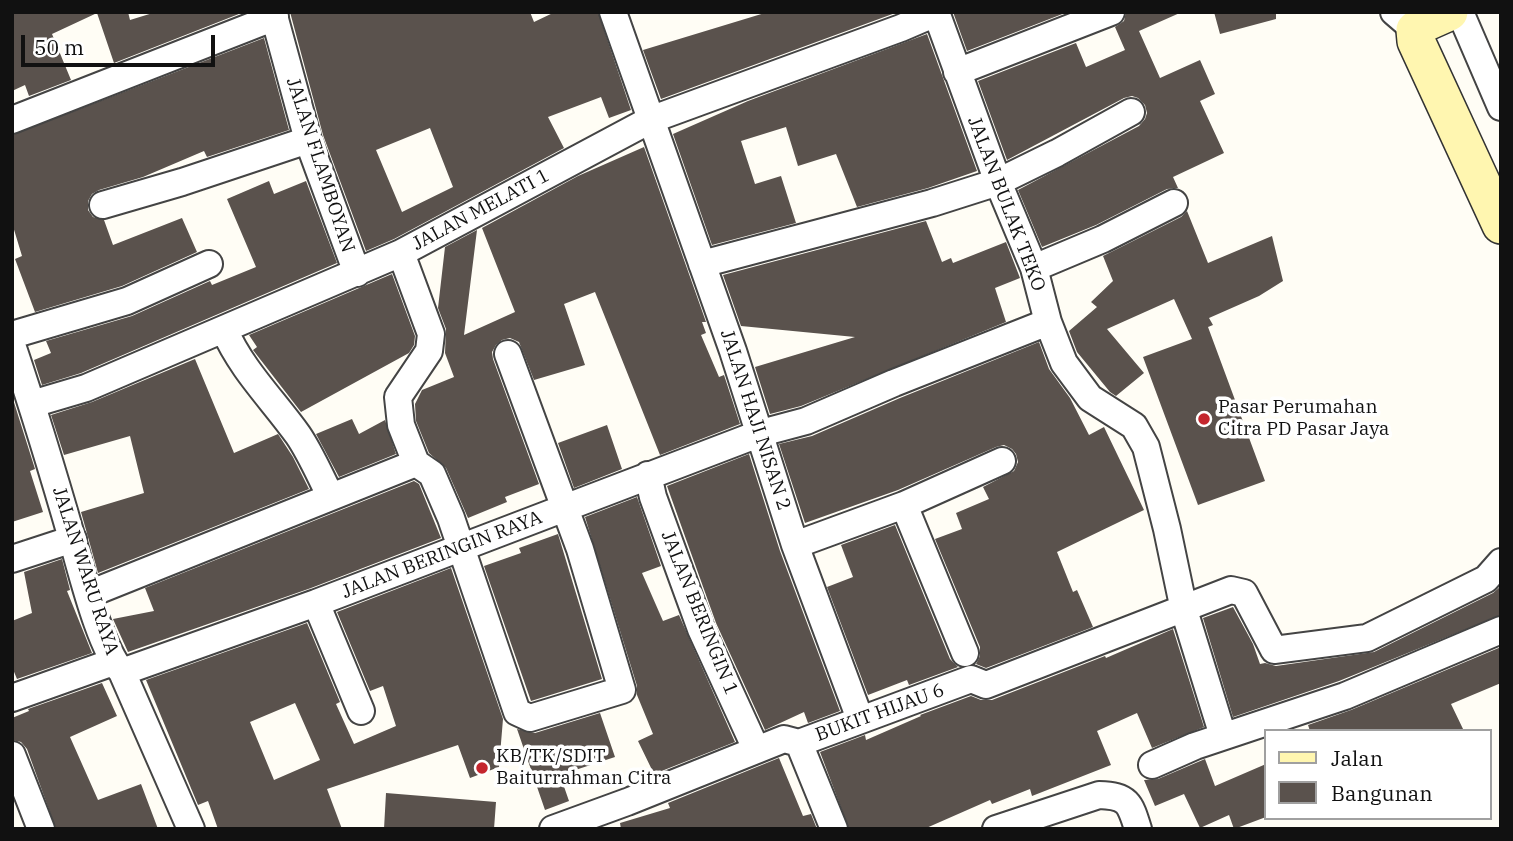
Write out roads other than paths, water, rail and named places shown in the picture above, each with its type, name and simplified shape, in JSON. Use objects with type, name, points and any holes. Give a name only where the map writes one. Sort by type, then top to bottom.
[{"type":"street","name":"JALAN HAJI NISAN 2","points":[[613,12],[761,433],[795,545],[860,719]]},
{"type":"street","name":"JALAN MELATI 1","points":[[565,509],[580,549],[622,690],[530,718],[517,712],[461,547],[432,474],[416,463],[401,425],[398,397],[429,351],[431,334],[401,253],[650,120],[901,28],[936,12]]},
{"type":"street","name":"JALAN BULAK TEKO","points":[[936,12],[998,182],[1034,268],[1048,322],[1064,363],[1090,398],[1134,425],[1146,447],[1185,610],[1223,736]]},
{"type":"street","points":[[957,72],[1111,12]]},
{"type":"street","points":[[1404,21],[1422,24],[1449,12]]},
{"type":"street","points":[[1460,12],[1501,107]]},
{"type":"street","points":[[12,120],[274,15]]},
{"type":"street","name":"JALAN FLAMBOYAN","points":[[274,15],[308,140],[356,273]]},
{"type":"street","points":[[1404,21],[1416,41],[1501,225]]},
{"type":"street","points":[[702,264],[932,203],[998,182],[1131,112]]},
{"type":"street","points":[[103,205],[308,140]]},
{"type":"street","points":[[1034,268],[1103,239],[1174,203]]},
{"type":"street","points":[[32,404],[86,388],[401,253]]},
{"type":"street","points":[[12,335],[127,301],[209,264]]},
{"type":"street","name":"JALAN BERINGIN RAYA","points":[[12,698],[316,603],[761,433],[806,421],[1048,322]]},
{"type":"street","points":[[224,329],[230,345],[299,436],[331,497]]},
{"type":"street","name":"JALAN WARU RAYA","points":[[12,345],[89,594],[118,667],[191,829]]},
{"type":"street","points":[[508,354],[565,509]]},
{"type":"street","points":[[795,545],[904,505],[1002,461]]},
{"type":"street","points":[[89,594],[416,463]]},
{"type":"street","name":"JALAN BERINGIN 1","points":[[648,475],[653,497],[701,629],[756,749]]},
{"type":"street","points":[[904,505],[965,653]]},
{"type":"street","points":[[12,559],[73,539]]},
{"type":"street","name":"BUKIT HIJAU 6","points":[[553,829],[783,739],[799,743],[971,679],[986,685],[1231,590],[1244,593],[1274,650],[1367,638],[1486,579],[1501,562]]},
{"type":"street","points":[[316,603],[360,711]]},
{"type":"street","points":[[1152,765],[1223,736],[1345,696],[1501,630]]},
{"type":"street","points":[[799,743],[834,829]]},
{"type":"street","points":[[12,755],[41,829]]},
{"type":"street","points":[[996,829],[1100,795],[1117,796],[1135,818]]},
{"type":"place","name":"Pasar Perumahan Citra PD Pasar Jaya","points":[[1204,419]]},
{"type":"place","name":"KB/TK/SDIT Baiturrahman Citra","points":[[482,768]]}]
